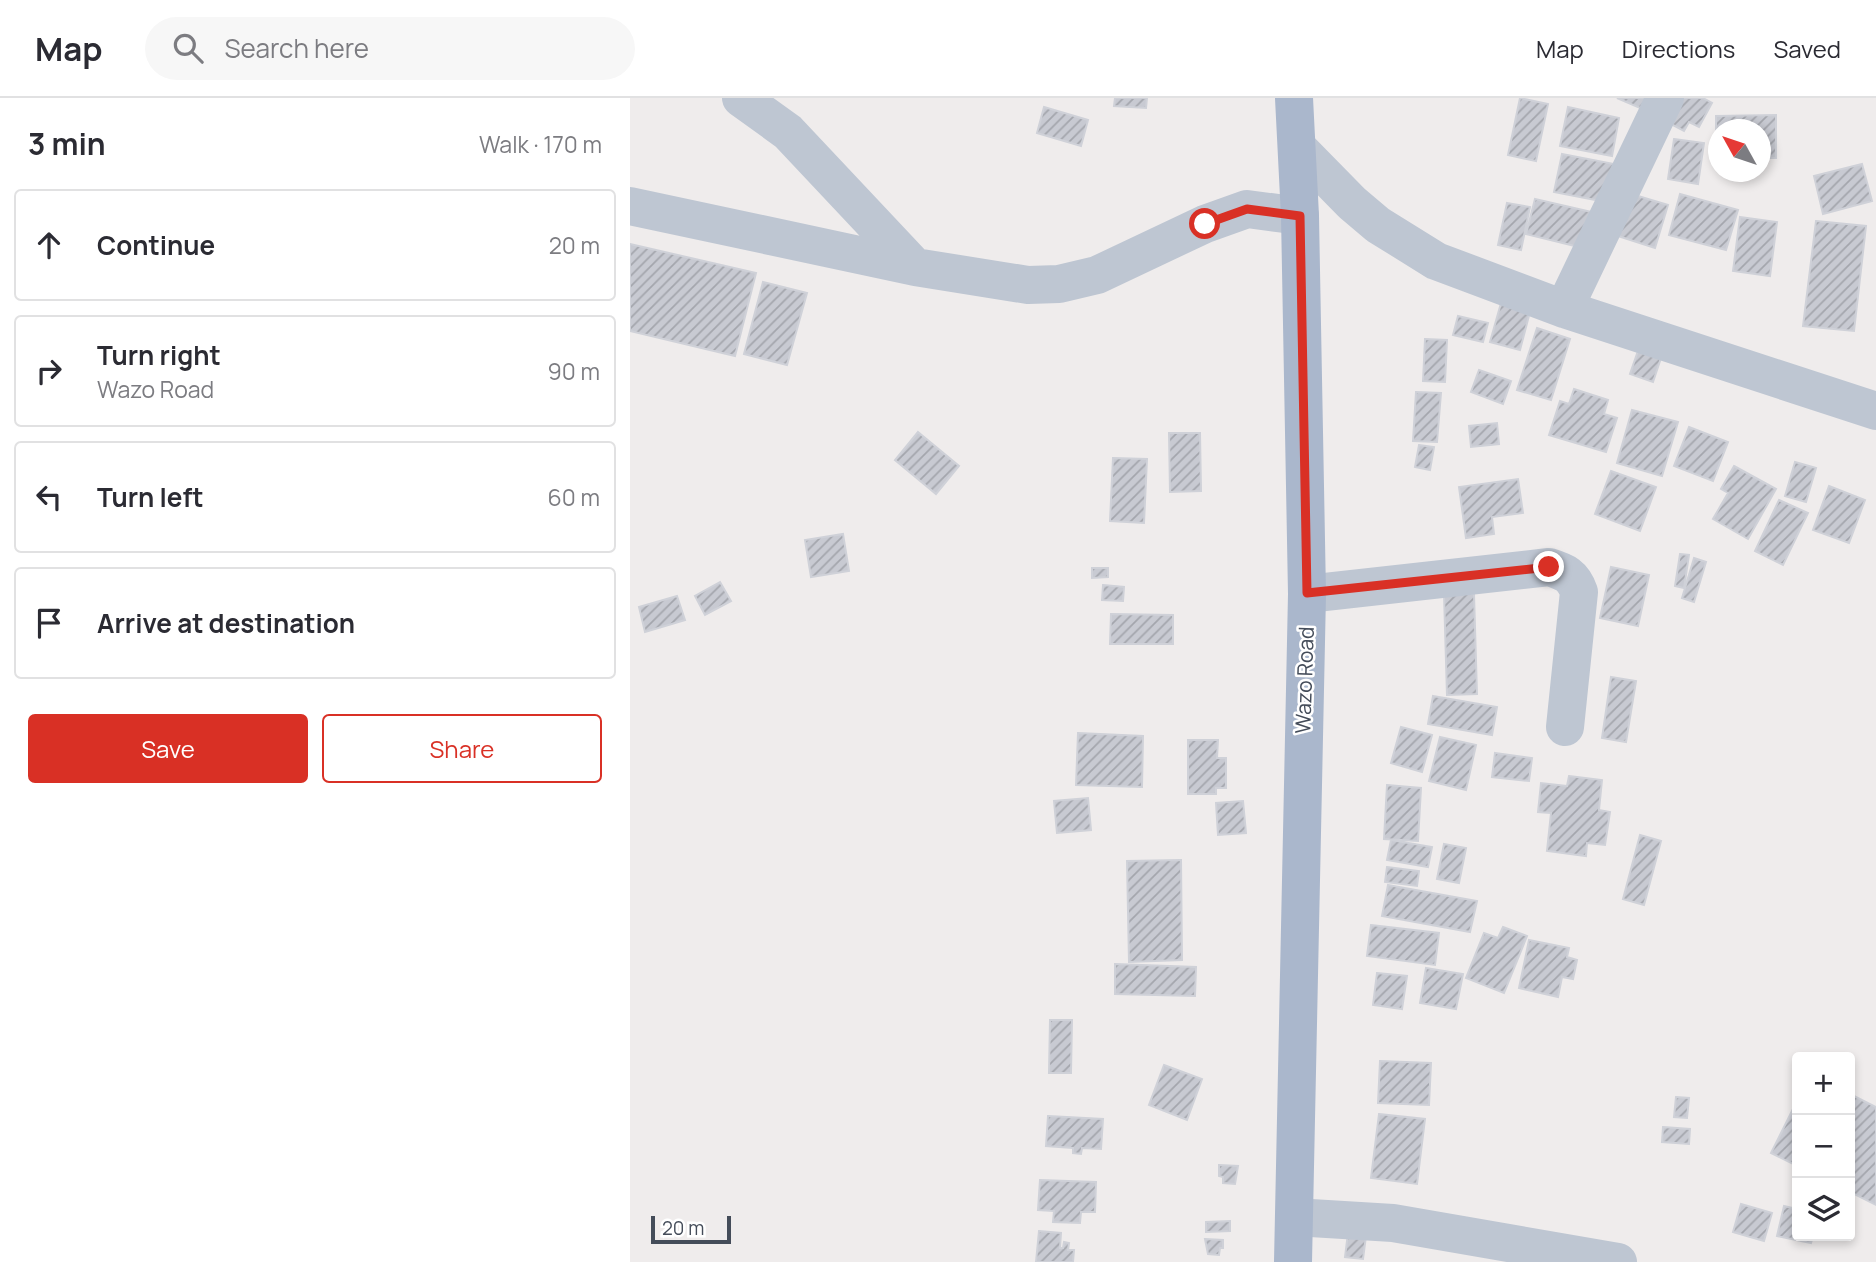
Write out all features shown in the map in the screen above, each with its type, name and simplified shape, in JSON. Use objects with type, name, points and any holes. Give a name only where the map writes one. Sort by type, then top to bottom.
[{"type":"main road","name":"Wazo Road","points":[[1293,1262],[1307,593],[1300,216],[1294,98]]},
{"type":"street","points":[[741,98],[788,132],[915,267]]},
{"type":"street","points":[[1564,309],[1665,98]]},
{"type":"street","points":[[1298,148],[1352,203],[1378,225],[1436,261],[1564,309],[1876,411]]},
{"type":"street","points":[[630,206],[915,267],[1028,285],[1059,284],[1097,275],[1205,224],[1247,209],[1300,216]]},
{"type":"street","points":[[1307,593],[1549,567],[1565,572],[1574,579],[1579,592],[1565,727]]},
{"type":"street","points":[[1294,1217],[1393,1223],[1618,1262]]},
{"type":"building","points":[[1115,98],[1147,98],[1146,108],[1114,106]]},
{"type":"building","points":[[1520,98],[1548,104],[1536,161],[1508,155]]},
{"type":"building","points":[[1617,98],[1652,98],[1647,111]]},
{"type":"building","points":[[1682,98],[1703,98],[1712,103],[1699,127],[1689,122],[1684,131],[1669,123]]},
{"type":"building","points":[[1044,107],[1088,120],[1081,146],[1037,133]]},
{"type":"building","points":[[1568,107],[1619,118],[1612,156],[1560,146]]},
{"type":"building","points":[[1776,115],[1776,158],[1771,158],[1771,119],[1716,119],[1716,116]]},
{"type":"building","points":[[1674,139],[1704,143],[1698,184],[1668,179]]},
{"type":"building","points":[[1562,154],[1619,165],[1611,203],[1554,192]]},
{"type":"building","points":[[1862,164],[1872,201],[1823,214],[1814,176]]},
{"type":"building","points":[[1628,193],[1668,205],[1655,248],[1615,235]]},
{"type":"building","points":[[1680,194],[1738,210],[1726,250],[1669,235]]},
{"type":"building","points":[[1535,199],[1596,213],[1587,249],[1526,234]]},
{"type":"building","points":[[1507,203],[1530,207],[1521,250],[1498,245]]},
{"type":"building","points":[[1740,217],[1777,222],[1770,276],[1733,271]]},
{"type":"building","points":[[1816,221],[1866,226],[1854,331],[1803,326]]},
{"type":"building","points":[[630,244],[756,273],[735,356],[630,331]]},
{"type":"building","points":[[763,282],[807,293],[787,365],[744,354]]},
{"type":"building","points":[[1503,296],[1532,304],[1520,350],[1490,342]]},
{"type":"building","points":[[1458,316],[1488,323],[1483,342],[1453,335]]},
{"type":"building","points":[[1537,328],[1570,339],[1551,400],[1517,390]]},
{"type":"building","points":[[1425,339],[1447,340],[1445,382],[1423,381]]},
{"type":"building","points":[[1639,348],[1662,355],[1653,382],[1630,374]]},
{"type":"building","points":[[1479,370],[1511,381],[1503,404],[1471,392]]},
{"type":"building","points":[[1574,389],[1608,400],[1604,414],[1617,418],[1606,452],[1549,435],[1560,401],[1569,404]]},
{"type":"building","points":[[1416,392],[1441,393],[1437,442],[1413,441]]},
{"type":"building","points":[[1632,410],[1678,422],[1662,476],[1617,463]]},
{"type":"building","points":[[1497,423],[1499,444],[1471,447],[1469,426]]},
{"type":"building","points":[[1689,427],[1728,442],[1713,481],[1674,466]]},
{"type":"building","points":[[918,432],[959,466],[936,494],[895,460]]},
{"type":"building","points":[[1169,433],[1200,433],[1201,491],[1170,492]]},
{"type":"building","points":[[1419,445],[1434,447],[1430,470],[1415,467]]},
{"type":"building","points":[[1113,458],[1147,459],[1144,523],[1110,521]]},
{"type":"building","points":[[1795,462],[1816,468],[1806,502],[1785,496]]},
{"type":"building","points":[[1734,466],[1776,489],[1748,539],[1713,519],[1728,493],[1721,489]]},
{"type":"building","points":[[1611,471],[1656,487],[1640,531],[1595,514]]},
{"type":"building","points":[[1518,479],[1523,513],[1492,517],[1494,534],[1466,538],[1459,487]]},
{"type":"building","points":[[1829,486],[1865,500],[1849,543],[1813,530]]},
{"type":"building","points":[[1779,500],[1808,513],[1783,565],[1755,551]]},
{"type":"building","points":[[843,534],[849,571],[811,577],[805,540]]},
{"type":"building","points":[[1680,554],[1689,555],[1684,588],[1675,586]]},
{"type":"building","points":[[1694,558],[1706,562],[1694,602],[1682,598]]},
{"type":"building","points":[[1611,567],[1649,575],[1638,626],[1600,618]]},
{"type":"building","points":[[1092,568],[1108,568],[1108,577],[1092,578]]},
{"type":"building","points":[[720,582],[731,601],[705,615],[695,596]]},
{"type":"building","points":[[1103,585],[1124,587],[1123,601],[1102,600]]},
{"type":"building","points":[[1444,594],[1474,594],[1477,694],[1447,695]]},
{"type":"building","points":[[677,596],[685,620],[645,632],[639,607]]},
{"type":"building","points":[[1111,614],[1173,615],[1173,644],[1110,644]]},
{"type":"building","points":[[1611,677],[1636,681],[1626,742],[1602,738]]},
{"type":"building","points":[[1433,696],[1497,707],[1492,735],[1428,724]]},
{"type":"building","points":[[1401,727],[1432,735],[1422,772],[1391,763]]},
{"type":"building","points":[[1078,733],[1143,736],[1142,787],[1076,785]]},
{"type":"building","points":[[1440,737],[1476,745],[1466,790],[1429,781]]},
{"type":"building","points":[[1188,740],[1218,740],[1217,758],[1226,758],[1226,788],[1216,788],[1216,794],[1188,794]]},
{"type":"building","points":[[1495,753],[1532,758],[1529,781],[1492,777]]},
{"type":"building","points":[[1569,776],[1602,780],[1599,810],[1610,812],[1605,845],[1587,843],[1586,856],[1547,851],[1551,813],[1538,812],[1541,783],[1567,786]]},
{"type":"building","points":[[1387,785],[1421,788],[1418,841],[1384,839]]},
{"type":"building","points":[[1088,798],[1091,830],[1057,833],[1054,801]]},
{"type":"building","points":[[1243,801],[1246,833],[1218,835],[1216,803]]},
{"type":"building","points":[[1640,835],[1661,841],[1644,905],[1623,899]]},
{"type":"building","points":[[1391,840],[1432,847],[1428,867],[1387,860]]},
{"type":"building","points":[[1444,844],[1466,848],[1459,883],[1437,879]]},
{"type":"building","points":[[1181,860],[1182,960],[1129,962],[1127,861]]},
{"type":"building","points":[[1387,867],[1419,871],[1417,886],[1385,882]]},
{"type":"building","points":[[1388,885],[1477,901],[1470,932],[1382,916]]},
{"type":"building","points":[[1371,925],[1439,933],[1435,965],[1367,956]]},
{"type":"building","points":[[1503,927],[1527,936],[1504,993],[1466,978],[1484,933],[1498,938]]},
{"type":"building","points":[[1529,940],[1569,948],[1567,957],[1577,960],[1573,979],[1562,977],[1558,997],[1519,988]]},
{"type":"building","points":[[1115,964],[1196,967],[1195,996],[1115,994]]},
{"type":"building","points":[[1426,968],[1463,974],[1456,1009],[1420,1003]]},
{"type":"building","points":[[1377,973],[1407,976],[1402,1009],[1373,1005]]},
{"type":"building","points":[[1050,1020],[1072,1020],[1071,1073],[1049,1073]]},
{"type":"building","points":[[1380,1061],[1431,1063],[1429,1105],[1378,1103]]},
{"type":"building","points":[[1164,1065],[1202,1079],[1187,1120],[1149,1105]]},
{"type":"building","points":[[1855,1096],[1876,1107],[1876,1205],[1855,1194]]},
{"type":"building","points":[[1676,1097],[1689,1098],[1687,1118],[1674,1117]]},
{"type":"building","points":[[1792,1111],[1792,1164],[1771,1153]]},
{"type":"building","points":[[1379,1114],[1425,1119],[1417,1184],[1371,1178]]},
{"type":"building","points":[[1048,1116],[1103,1119],[1101,1149],[1082,1148],[1081,1154],[1073,1153],[1073,1148],[1046,1146]]},
{"type":"building","points":[[1663,1127],[1690,1129],[1689,1144],[1662,1142]]},
{"type":"building","points":[[1219,1165],[1238,1166],[1235,1184],[1223,1183],[1223,1177],[1219,1176]]},
{"type":"building","points":[[1040,1180],[1096,1182],[1095,1212],[1081,1212],[1080,1223],[1053,1222],[1054,1211],[1038,1210]]},
{"type":"building","points":[[1741,1204],[1772,1213],[1764,1241],[1733,1232]]},
{"type":"building","points":[[1784,1206],[1792,1208],[1792,1239],[1777,1236]]},
{"type":"building","points":[[1230,1221],[1230,1231],[1206,1232],[1206,1222]]},
{"type":"building","points":[[1039,1231],[1061,1233],[1060,1248],[1063,1248],[1064,1242],[1069,1243],[1068,1250],[1074,1250],[1073,1262],[1036,1262]]},
{"type":"building","points":[[1348,1233],[1366,1236],[1363,1259],[1345,1257]]},
{"type":"building","points":[[1205,1239],[1223,1240],[1219,1255],[1208,1254]]},
{"type":"route","points":[[1205,224],[1247,209],[1300,216],[1307,593],[1549,567]]}]
